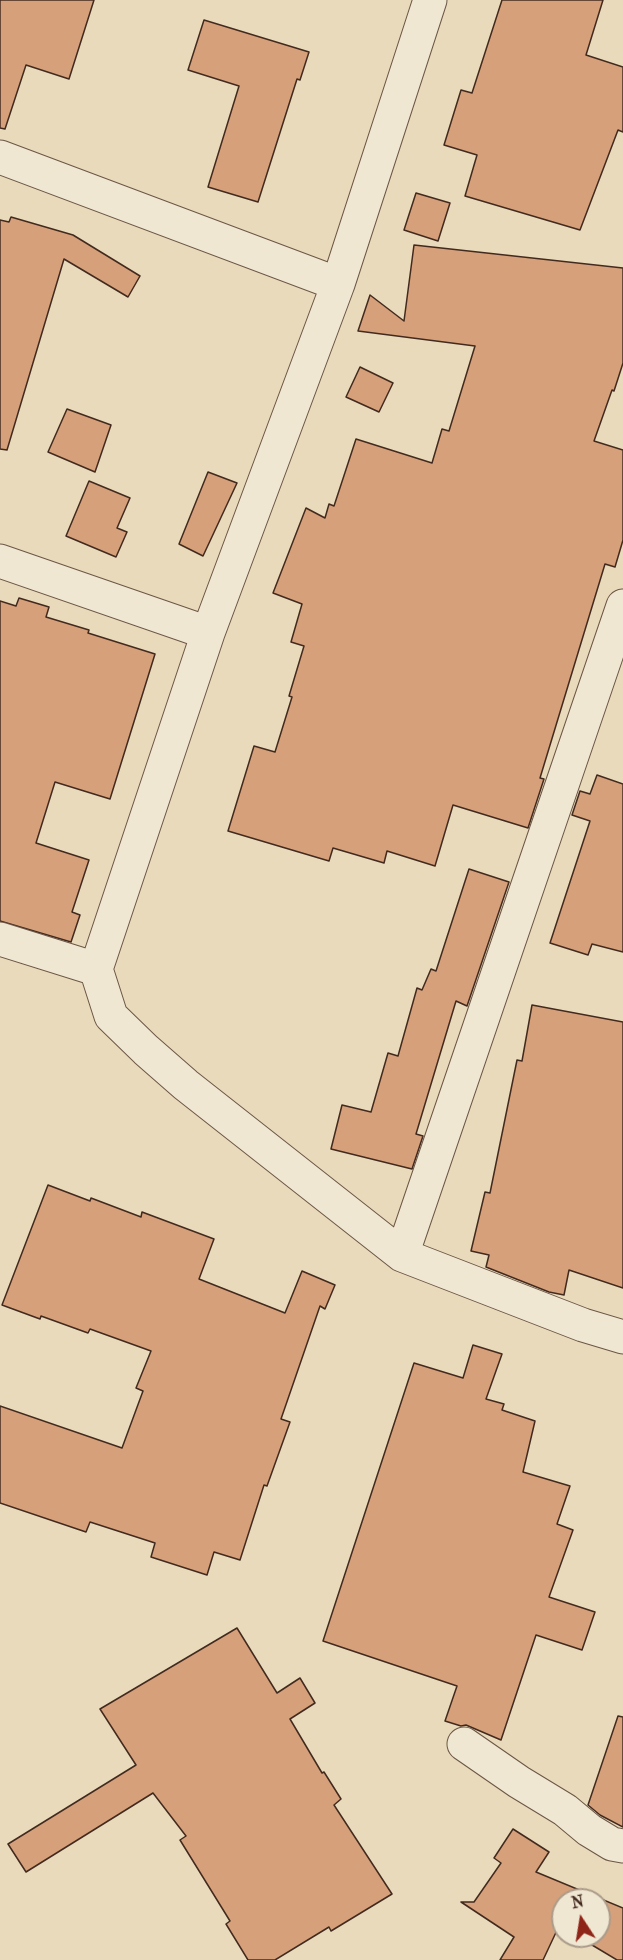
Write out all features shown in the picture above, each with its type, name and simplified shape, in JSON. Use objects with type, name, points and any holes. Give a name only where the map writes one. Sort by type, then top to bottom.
[{"type":"street","points":[[430,0],[339,284],[208,633],[96,969],[111,1016],[146,1050],[186,1085],[402,1255],[584,1325],[623,1337]]},
{"type":"street","points":[[0,157],[339,284]]},
{"type":"street","points":[[0,561],[208,633]]},
{"type":"street","points":[[402,1255],[623,606]]},
{"type":"street","points":[[0,939],[96,969]]},
{"type":"street","points":[[464,1744],[565,1810],[589,1830],[612,1844],[623,1846]]},
{"type":"building","points":[[0,0],[94,0],[69,79],[26,65],[5,129],[0,128]]},
{"type":"building","points":[[502,0],[603,0],[586,55],[623,67],[623,132],[618,130],[580,230],[465,196],[477,155],[444,145],[461,90],[472,93]]},
{"type":"building","points":[[204,20],[309,52],[300,80],[297,79],[258,202],[208,187],[239,86],[188,70]]},
{"type":"building","points":[[416,193],[450,203],[438,241],[404,230]]},
{"type":"building","points":[[11,217],[73,235],[140,276],[128,297],[64,259],[7,450],[0,449],[0,220],[9,222]]},
{"type":"building","points":[[414,245],[623,268],[623,363],[594,441],[623,450],[623,540],[615,567],[605,564],[540,778],[544,779],[528,828],[453,805],[435,866],[387,851],[384,863],[333,848],[329,861],[228,831],[254,746],[275,752],[292,697],[289,696],[304,646],[291,642],[302,604],[273,593],[306,508],[325,518],[329,504],[334,506],[356,439],[432,463],[442,429],[449,431],[475,346],[358,331],[370,295],[404,321]]},
{"type":"building","points":[[360,367],[393,383],[379,412],[346,397]]},
{"type":"building","points":[[67,409],[111,425],[95,472],[48,452]]},
{"type":"building","points":[[208,472],[237,483],[203,556],[179,544]]},
{"type":"building","points":[[89,481],[130,498],[117,528],[127,532],[116,557],[66,536]]},
{"type":"building","points":[[19,598],[49,607],[46,617],[155,654],[110,799],[55,782],[36,843],[89,860],[72,912],[80,915],[71,942],[0,921],[0,601],[16,606]]},
{"type":"building","points":[[597,775],[623,784],[623,952],[592,944],[588,955],[550,943],[590,821],[572,815],[580,791],[590,794]]},
{"type":"building","points":[[469,869],[509,882],[467,1006],[456,1001],[416,1134],[423,1136],[412,1169],[331,1149],[342,1105],[371,1112],[388,1053],[398,1056],[417,988],[422,990],[431,969],[436,971]]},
{"type":"building","points":[[532,1005],[623,1022],[623,1288],[569,1270],[564,1295],[549,1292],[486,1267],[489,1255],[471,1251],[485,1192],[490,1193],[517,1060],[522,1061]]},
{"type":"building","points":[[48,1185],[141,1217],[142,1212],[214,1239],[199,1279],[285,1313],[302,1271],[335,1285],[325,1309],[320,1306],[281,1419],[290,1422],[267,1486],[264,1485],[240,1560],[214,1552],[207,1575],[151,1557],[155,1543],[90,1522],[86,1532],[0,1503],[0,1406],[122,1448],[143,1391],[136,1388],[151,1351],[90,1329],[88,1333],[2,1305]]},
{"type":"building","points":[[473,1345],[502,1354],[486,1399],[504,1404],[502,1410],[535,1421],[523,1472],[570,1486],[557,1524],[573,1530],[549,1597],[595,1612],[582,1650],[536,1635],[501,1740],[466,1725],[461,1726],[445,1721],[457,1686],[323,1641],[414,1363],[463,1378]]},
{"type":"building","points":[[237,1628],[277,1693],[300,1678],[315,1703],[290,1719],[322,1773],[324,1772],[341,1799],[334,1805],[392,1894],[331,1931],[329,1927],[275,1960],[248,1960],[226,1924],[230,1921],[180,1840],[186,1836],[153,1793],[26,1872],[8,1844],[136,1765],[100,1709]]},
{"type":"building","points":[[618,1716],[623,1717],[623,1827],[600,1815],[588,1805]]},
{"type":"building","points":[[513,1829],[549,1852],[536,1872],[575,1888],[551,1888],[551,1943],[543,1960],[500,1960],[514,1937],[461,1902],[474,1902],[501,1863],[494,1858]]},
{"type":"building","points":[[611,1903],[623,1908],[623,1960],[617,1960],[597,1948],[611,1948]]}]
